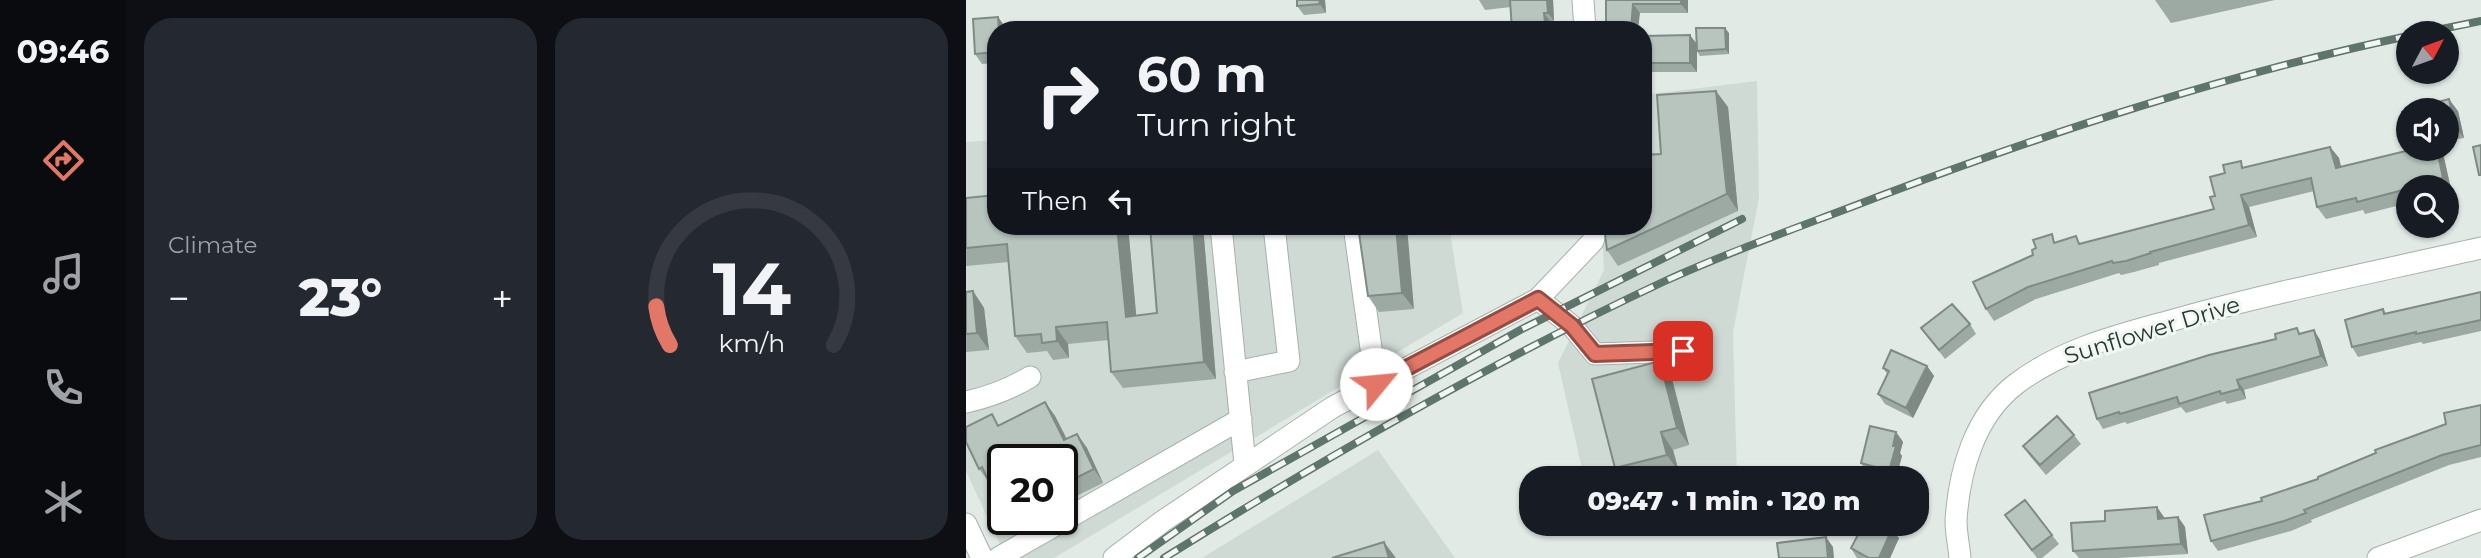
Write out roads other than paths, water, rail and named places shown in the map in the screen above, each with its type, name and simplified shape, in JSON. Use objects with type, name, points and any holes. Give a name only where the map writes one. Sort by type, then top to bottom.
[{"type":"street","points":[[1583,0],[1584,21]]},
{"type":"street","points":[[1222,235],[1245,464]]},
{"type":"street","points":[[1235,372],[1289,361],[1275,235]]},
{"type":"street","points":[[1355,235],[1376,384]]},
{"type":"street","points":[[1114,558],[1245,464],[1333,407],[1538,299],[1594,235]]},
{"type":"street","name":"Sunflower Drive","points":[[1960,558],[1956,523],[1964,465],[1980,428],[2015,385],[2063,355],[2220,307],[2481,248]]},
{"type":"street","points":[[1538,299],[1572,326],[1595,354],[1683,351]]},
{"type":"street","points":[[966,402],[1004,391],[1030,377]]},
{"type":"street","points":[[998,558],[1241,419]]},
{"type":"street","points":[[2378,558],[2481,520]]},
{"type":"street","points":[[966,524],[982,558]]},
{"type":"railway","points":[[2459,25],[2481,21]]},
{"type":"railway","points":[[1164,558],[1410,412],[1537,344],[1691,269],[1880,196],[2076,127],[2207,86],[2396,39]]},
{"type":"railway","points":[[1138,558],[1233,491],[1522,329],[1742,219]]}]
